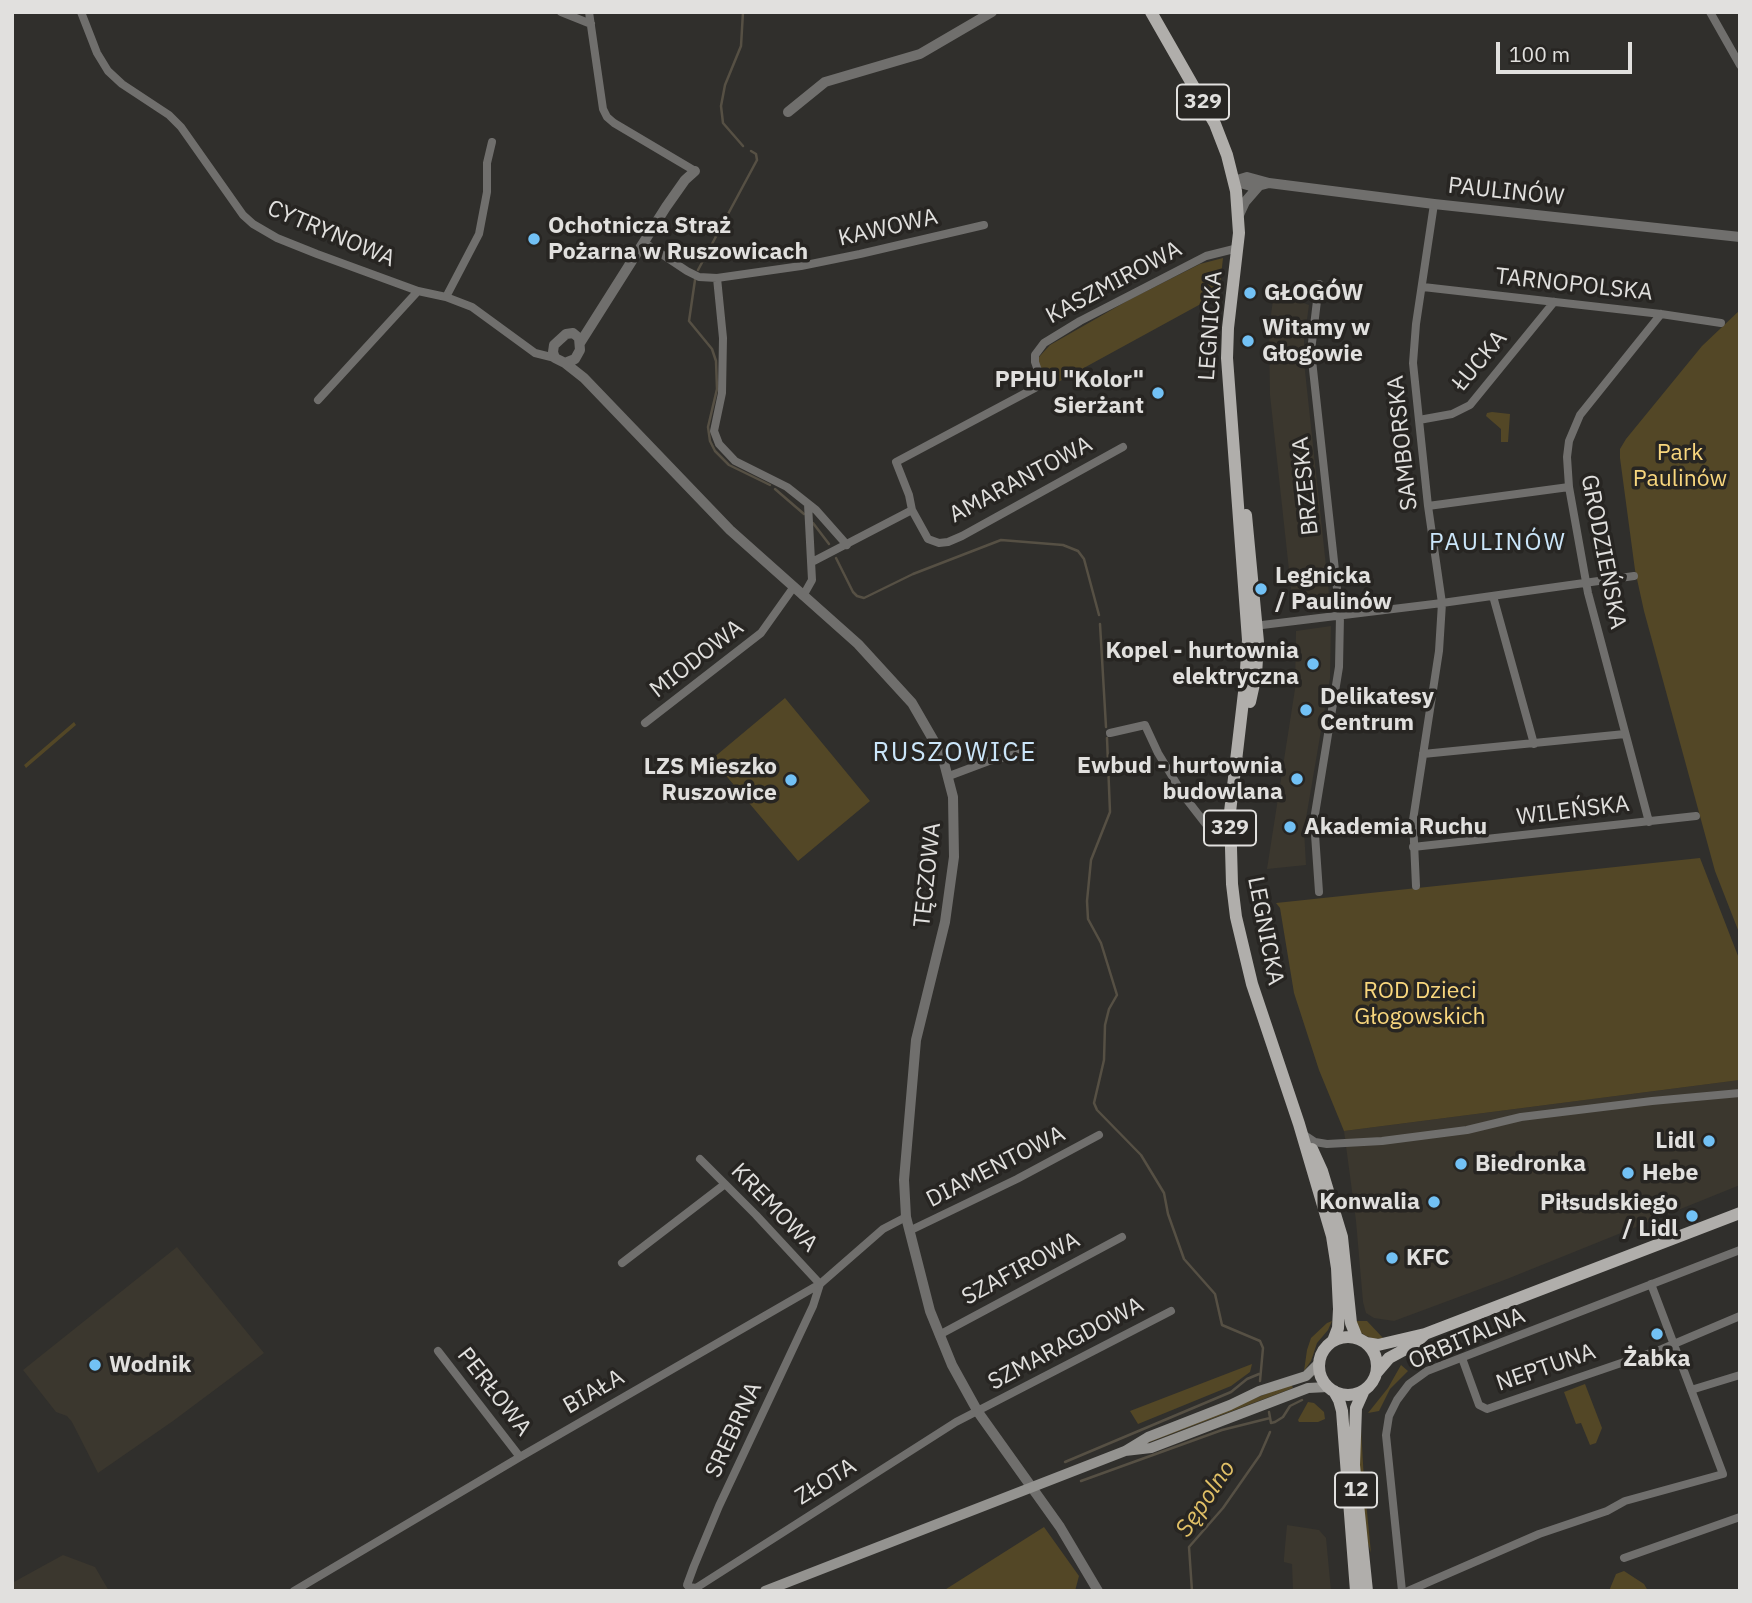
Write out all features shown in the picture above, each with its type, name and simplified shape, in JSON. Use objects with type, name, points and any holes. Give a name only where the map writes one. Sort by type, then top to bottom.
[{"type":"main road","name":"329","points":[[1148,12],[1214,124],[1234,181]]},
{"type":"main road","name":"LEGNICKA","points":[[1234,181],[1238,248],[1226,345],[1256,675],[1239,740],[1230,812],[1229,841],[1234,906],[1243,951],[1326,1212],[1336,1256],[1339,1318],[1333,1341]]},
{"type":"main road","name":"LEGNICKA","points":[[1299,1124],[1316,1157],[1342,1237],[1351,1323],[1362,1341]]},
{"type":"main road","name":"12","points":[[1333,1341],[1345,1337],[1378,1345],[1425,1334],[1740,1213]]},
{"type":"main road","name":"12","points":[[1367,1591],[1354,1465],[1356,1408],[1364,1391],[1389,1358],[1413,1345],[1425,1334]]},
{"type":"main road","points":[[765,1591],[1125,1451],[1148,1437],[1259,1391],[1306,1376],[1319,1363],[1322,1352],[1333,1341]]},
{"type":"main road","points":[[1362,1341],[1376,1359],[1377,1372]]},
{"type":"main road","name":"12","points":[[1319,1363],[1320,1373],[1339,1400],[1342,1412],[1356,1591]]},
{"type":"main road","points":[[1125,1451],[1151,1448],[1308,1388],[1331,1389],[1349,1395],[1364,1391]]},
{"type":"street","name":"CYTRYNOWA","points":[[81,12],[97,53],[108,71],[122,84],[169,115],[181,127],[253,224],[294,245],[482,313],[535,353],[560,361]]},
{"type":"street","points":[[561,12],[591,24]]},
{"type":"street","points":[[589,12],[601,98],[607,117],[695,172]]},
{"type":"street","points":[[788,112],[825,82],[920,54],[992,12]]},
{"type":"street","points":[[1710,12],[1740,65]]},
{"type":"street","points":[[446,298],[479,234],[487,192],[486,163],[492,142]]},
{"type":"street","name":"TĘCZOWA","points":[[584,378],[578,356],[578,338],[593,321],[685,180],[695,172]]},
{"type":"street","name":"PAULINÓW","points":[[1234,181],[1247,177],[1263,185],[1740,237]]},
{"type":"street","points":[[1238,216],[1245,202],[1263,185]]},
{"type":"street","name":"SAMBORSKA","points":[[1416,886],[1413,820],[1439,651],[1442,603],[1413,355],[1434,204]]},
{"type":"street","name":"KAWOWA","points":[[717,278],[836,259],[984,225]]},
{"type":"street","points":[[645,243],[687,271],[699,276],[717,278],[723,338],[722,393],[715,426],[716,437],[730,457],[781,483],[816,510],[847,545]]},
{"type":"street","name":"KASZMIROWA","points":[[912,510],[896,462],[1035,388],[1041,379],[1036,369],[1035,355],[1044,343],[1080,321],[1206,256],[1238,248]]},
{"type":"street","name":"BRZESKA","points":[[1318,892],[1314,820],[1339,667],[1340,616],[1311,351],[1319,284]]},
{"type":"street","name":"TARNOPOLSKA","points":[[1423,287],[1721,323]]},
{"type":"street","points":[[318,400],[418,291]]},
{"type":"street","name":"ŁUCKA","points":[[1419,420],[1452,414],[1470,405],[1554,302]]},
{"type":"street","name":"GRODZIEŃSKA","points":[[1649,822],[1586,582],[1569,487],[1567,457],[1569,441],[1580,415],[1661,314]]},
{"type":"street","name":"TĘCZOWA","points":[[578,338],[566,334],[559,339],[553,352],[560,361],[584,378],[730,530],[858,644],[907,696],[935,740],[949,776],[954,816],[954,857],[945,922],[916,1040],[904,1180],[906,1217],[921,1284],[952,1365],[978,1412],[1032,1487],[1098,1591]]},
{"type":"street","points":[[560,361],[578,356]]},
{"type":"street","name":"AMARANTOWA","points":[[912,510],[928,539],[939,543],[948,542],[1123,447]]},
{"type":"street","points":[[1429,506],[1569,487]]},
{"type":"street","points":[[803,596],[812,580],[808,504]]},
{"type":"street","points":[[812,562],[912,510]]},
{"type":"street","points":[[1252,626],[1634,576]]},
{"type":"street","name":"MIODOWA","points":[[645,723],[761,633],[793,588]]},
{"type":"street","points":[[1493,596],[1534,744]]},
{"type":"street","points":[[1110,733],[1145,725],[1184,796],[1212,832],[1229,841]]},
{"type":"street","points":[[1423,754],[1625,734]]},
{"type":"street","points":[[949,776],[989,761],[1032,750]]},
{"type":"street","name":"WILEŃSKA","points":[[1413,847],[1696,816]]},
{"type":"street","points":[[1306,1136],[1327,1144],[1398,1139],[1467,1130],[1521,1117],[1740,1093]]},
{"type":"street","name":"DIAMENTOWA","points":[[909,1231],[1017,1179],[1099,1135]]},
{"type":"street","points":[[1313,1174],[1316,1157],[1327,1144]]},
{"type":"street","name":"KREMOWA","points":[[700,1159],[820,1284]]},
{"type":"street","points":[[622,1263],[725,1184]]},
{"type":"street","name":"BIAŁA","points":[[294,1591],[820,1284],[883,1229],[906,1217]]},
{"type":"street","name":"SZAFIROWA","points":[[939,1335],[1122,1237]]},
{"type":"street","name":"ORBITALNA","points":[[1402,1591],[1386,1424],[1397,1399],[1409,1384],[1427,1371],[1740,1250]]},
{"type":"street","name":"SREBRNA","points":[[696,1588],[687,1585],[694,1566],[719,1506],[813,1307],[820,1284]]},
{"type":"street","points":[[1408,1591],[1539,1535],[1607,1511],[1625,1501],[1723,1474],[1651,1284]]},
{"type":"street","name":"SZMARAGDOWA","points":[[978,1412],[1171,1311]]},
{"type":"street","name":"NEPTUNA","points":[[1462,1358],[1479,1405],[1487,1409],[1662,1349],[1740,1316]]},
{"type":"street","name":"PERŁOWA","points":[[438,1351],[520,1457]]},
{"type":"street","points":[[1691,1390],[1740,1375]]},
{"type":"street","name":"ZŁOTA","points":[[696,1588],[956,1422],[978,1412]]},
{"type":"street","points":[[1625,1558],[1740,1517]]},
{"type":"shaded area","points":[[1274,292],[1309,305],[1304,341],[1305,371],[1330,603],[1293,607],[1270,395],[1269,330]]},
{"type":"shaded area","points":[[1331,626],[1330,678],[1304,830],[1306,865],[1267,869],[1295,689],[1296,631]]},
{"type":"shaded area","points":[[1740,1080],[1740,1185],[1507,1279],[1394,1321],[1374,1318],[1366,1313],[1344,1131]]},
{"type":"shaded area","points":[[177,1247],[264,1353],[98,1473],[72,1422],[67,1416],[56,1412],[23,1370]]},
{"type":"shaded area","points":[[1287,1525],[1319,1530],[1326,1538],[1331,1591],[1293,1591],[1292,1564],[1284,1562]]},
{"type":"shaded area","points":[[63,1555],[95,1567],[109,1591],[12,1591],[12,1583]]},
{"type":"green space","points":[[1223,258],[1219,294],[1049,387],[1039,364],[1039,357],[1050,345],[1127,301],[1200,264]]},
{"type":"green space","name":"Park Paulinów","points":[[1740,310],[1740,935],[1715,871],[1644,611],[1635,570],[1620,449],[1702,346]]},
{"type":"green space","points":[[1492,412],[1510,414],[1508,442],[1501,442],[1501,429],[1486,416]]},
{"type":"green space","name":"LZS Mieszko Ruszowice","points":[[785,698],[870,801],[798,861],[712,759]]},
{"type":"green space","points":[[74,722],[76,725],[26,768],[24,765]]},
{"type":"green space","name":"ROD Dzieci Głogowskich","points":[[1700,858],[1740,961],[1740,1080],[1344,1131],[1319,1070],[1294,993],[1280,908],[1276,903]]},
{"type":"green space","points":[[1332,1321],[1317,1343],[1311,1361],[1304,1371],[1311,1338]]},
{"type":"green space","points":[[1354,1321],[1367,1321],[1383,1338],[1366,1336],[1360,1332]]},
{"type":"green space","points":[[1252,1364],[1250,1372],[1231,1386],[1138,1424],[1130,1411]]},
{"type":"green space","points":[[1401,1365],[1408,1371],[1390,1389],[1379,1411],[1368,1413],[1388,1388]]},
{"type":"green space","points":[[1291,1384],[1293,1388],[1145,1444],[1160,1436]]},
{"type":"green space","points":[[1585,1384],[1602,1428],[1596,1443],[1590,1445],[1581,1423],[1576,1424],[1564,1392]]},
{"type":"green space","points":[[1308,1402],[1314,1403],[1324,1412],[1325,1419],[1318,1422],[1299,1422]]},
{"type":"green space","points":[[1361,1428],[1371,1553],[1366,1537],[1359,1456]]},
{"type":"green space","points":[[1044,1527],[1079,1576],[1075,1591],[943,1591]]},
{"type":"green space","points":[[1624,1571],[1644,1584],[1648,1591],[1609,1591],[1616,1574]]},
{"type":"waterway","points":[[743,12],[741,46],[725,85],[721,106],[723,123],[743,146]]},
{"type":"waterway","points":[[698,270],[757,160],[756,154],[751,151]]},
{"type":"waterway","points":[[695,280],[689,321],[712,349],[716,361],[717,389],[708,427],[710,441],[715,451],[729,465],[770,485]]},
{"type":"waterway","points":[[775,489],[804,514]]},
{"type":"waterway","points":[[813,523],[829,544]]},
{"type":"waterway","points":[[836,558],[853,592],[864,598],[913,574],[1001,540],[1063,545],[1078,551],[1084,559],[1099,615]]},
{"type":"waterway","points":[[1100,624],[1106,727]]},
{"type":"waterway","points":[[1107,738],[1110,812],[1091,860],[1087,901],[1088,919],[1101,943],[1117,995],[1109,1009],[1105,1025],[1104,1060],[1094,1103],[1097,1110],[1141,1155],[1164,1193],[1168,1214],[1184,1259],[1215,1294],[1222,1325],[1260,1341],[1263,1348],[1260,1381]]},
{"type":"waterway","points":[[1065,1462],[1231,1392],[1247,1379],[1259,1374]]},
{"type":"waterway","points":[[1269,1412],[1271,1423],[1275,1422],[1283,1417],[1290,1406],[1302,1400]]},
{"type":"waterway","points":[[1081,1481],[1222,1430],[1270,1418]]},
{"type":"waterway","name":"Sępolno","points":[[1192,1591],[1189,1547],[1223,1508],[1260,1455],[1270,1432]]},
{"type":"place","name":"Ochotnicza Straż Pożarna w Ruszowicach","points":[[534,239]]},
{"type":"place","name":"GŁOGÓW","points":[[1250,293]]},
{"type":"place","name":"Witamy w Głogowie","points":[[1248,341]]},
{"type":"place","name":"PPHU \"Kolor\" Sierżant","points":[[1158,393]]},
{"type":"place","name":"Legnicka / Paulinów","points":[[1261,589]]},
{"type":"place","name":"Kopel - hurtownia elektryczna","points":[[1313,664]]},
{"type":"place","name":"Delikatesy Centrum","points":[[1306,710]]},
{"type":"place","name":"Ewbud - hurtownia budowlana","points":[[1297,779]]},
{"type":"place","name":"LZS Mieszko Ruszowice","points":[[791,780]]},
{"type":"place","name":"Akademia Ruchu","points":[[1290,827]]},
{"type":"place","name":"Lidl","points":[[1709,1141]]},
{"type":"place","name":"Biedronka","points":[[1461,1164]]},
{"type":"place","name":"Hebe","points":[[1628,1173]]},
{"type":"place","name":"Konwalia","points":[[1434,1202]]},
{"type":"place","name":"Piłsudskiego / Lidl","points":[[1692,1216]]},
{"type":"place","name":"KFC","points":[[1392,1258]]},
{"type":"place","name":"Żabka","points":[[1657,1334]]},
{"type":"place","name":"Wodnik","points":[[95,1365]]},
{"type":"district","name":"PAULINÓW","points":[[1498,543]]},
{"type":"district","name":"RUSZOWICE","points":[[955,753]]}]
